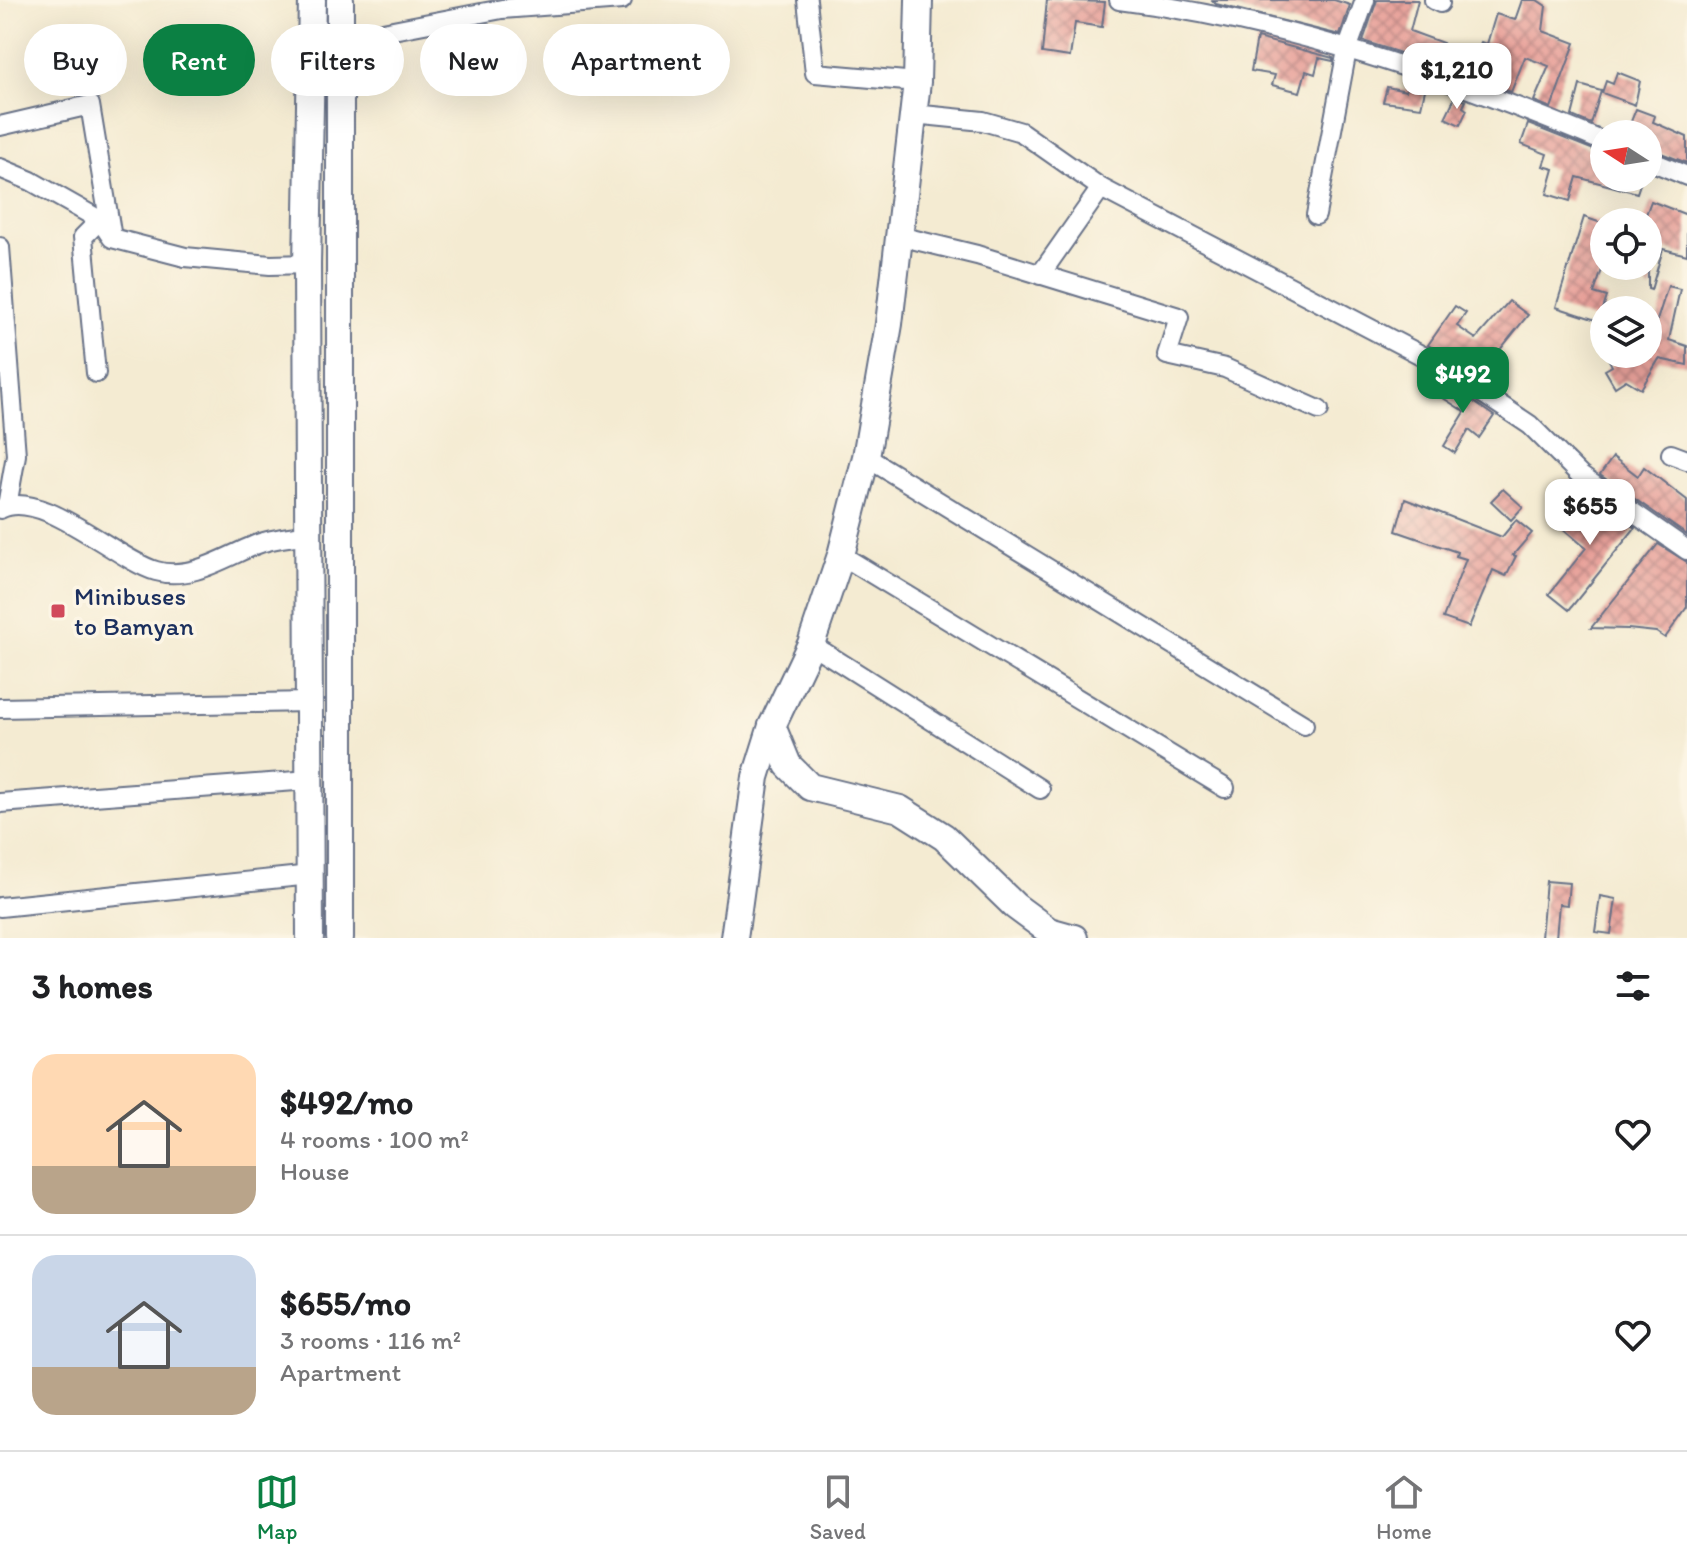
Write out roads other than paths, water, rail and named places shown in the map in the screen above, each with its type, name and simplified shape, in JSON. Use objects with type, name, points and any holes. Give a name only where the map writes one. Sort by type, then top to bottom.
[{"type":"main road","points":[[310,938],[307,264],[312,0]]},
{"type":"main road","points":[[340,0],[341,24]]},
{"type":"main road","points":[[734,938],[756,777],[772,726],[811,644],[841,555],[866,457],[889,324],[917,82],[919,0]]},
{"type":"main road","points":[[340,938],[341,96]]},
{"type":"main road","points":[[772,726],[788,765],[810,787],[900,809],[944,837],[1015,906],[1049,931],[1074,938]]},
{"type":"street","points":[[404,28],[502,9],[622,0]]},
{"type":"street","points":[[807,0],[815,73],[917,82]]},
{"type":"street","points":[[1119,0],[1229,17],[1347,50],[1441,78],[1590,137]]},
{"type":"street","points":[[1316,215],[1347,50],[1365,0]]},
{"type":"street","points":[[0,126],[90,105],[112,238]]},
{"type":"street","points":[[913,114],[983,121],[1021,132],[1101,188],[1442,366],[1530,425],[1581,476],[1687,550]]},
{"type":"street","points":[[1662,166],[1687,176]]},
{"type":"street","points":[[1,175],[31,181],[100,220],[112,238],[185,257],[270,265],[307,264]]},
{"type":"street","points":[[1040,275],[1101,188]]},
{"type":"street","points":[[96,373],[83,237],[100,220]]},
{"type":"street","points":[[899,236],[1179,317],[1167,355],[1225,368],[1319,410]]},
{"type":"street","points":[[0,247],[16,455],[4,508],[42,509],[157,572],[199,570],[258,544],[309,534]]},
{"type":"street","points":[[866,457],[1304,725]]},
{"type":"street","points":[[841,555],[1225,788]]},
{"type":"street","points":[[811,644],[1040,789]]},
{"type":"street","points":[[0,708],[309,702]]},
{"type":"street","points":[[0,803],[310,780]]},
{"type":"street","points":[[0,907],[311,875]]},
{"type":"place","name":"Minibuses to Bamyan","points":[[58,611]]}]
